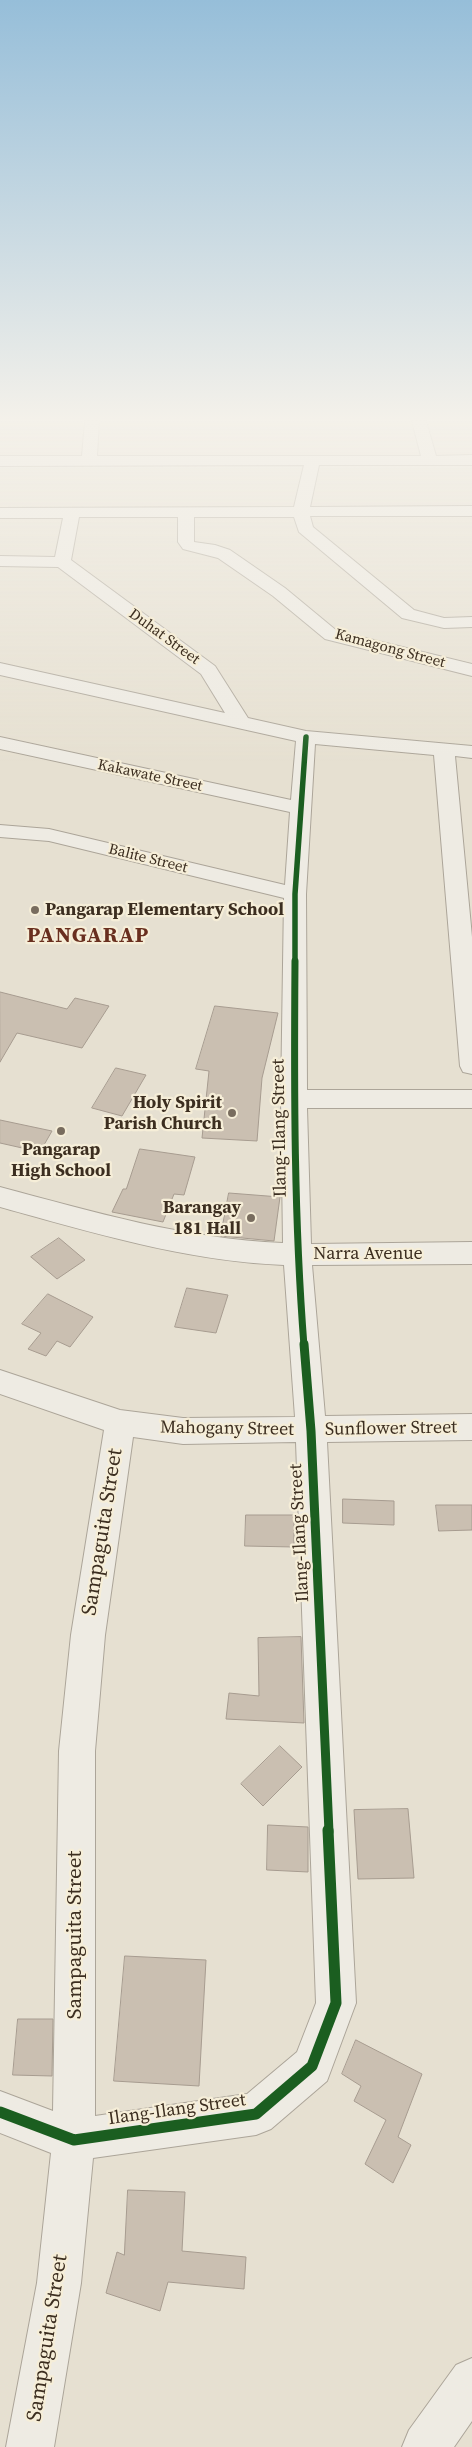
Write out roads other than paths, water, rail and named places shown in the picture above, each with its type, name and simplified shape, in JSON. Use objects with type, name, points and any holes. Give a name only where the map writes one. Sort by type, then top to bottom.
[{"type":"street","points":[[0,561],[62,562],[67,535]]},
{"type":"street","name":"Kamagong Street","points":[[186,535],[186,542],[190,546],[214,550],[224,554],[279,592],[331,635],[472,670]]},
{"type":"street","points":[[313,535],[408,614],[444,623],[472,622]]},
{"type":"street","name":"Duhat Street","points":[[62,562],[208,670],[241,723]]},
{"type":"street","points":[[0,669],[306,737],[472,752]]},
{"type":"street","name":"Ilang-Ilang Street","points":[[74,2140],[256,2114],[312,2066],[336,2003],[311,1431],[297,1254],[294,1100],[295,894],[299,808],[306,737]]},
{"type":"street","name":"Kakawate Street","points":[[0,743],[299,808]]},
{"type":"street","points":[[444,750],[472,1066]]},
{"type":"street","name":"Balite Street","points":[[0,831],[49,835],[295,894]]},
{"type":"street","points":[[294,1100],[472,1099]]},
{"type":"street","name":"Narra Avenue","points":[[0,1197],[179,1243],[217,1249],[297,1254],[472,1253]]},
{"type":"street","name":"Mahogany Street","points":[[0,1382],[120,1423],[183,1431],[311,1431]]},
{"type":"street","name":"Sampaguita Street","points":[[30,2447],[59,2283],[74,2140],[77,1751],[89,1626],[120,1423]]},
{"type":"street","name":"Sunflower Street","points":[[311,1431],[472,1427]]},
{"type":"street","points":[[0,2112],[74,2140]]},
{"type":"street","points":[[426,2447],[472,2381]]},
{"type":"place","name":"Pangarap Elementary School","points":[[35,910]]},
{"type":"place","name":"Holy Spirit Parish Church","points":[[232,1113]]},
{"type":"place","name":"Pangarap High School","points":[[61,1131]]},
{"type":"place","name":"Barangay 181 Hall","points":[[251,1218]]},
{"type":"district","name":"PANGARAP","points":[[88,936]]}]
